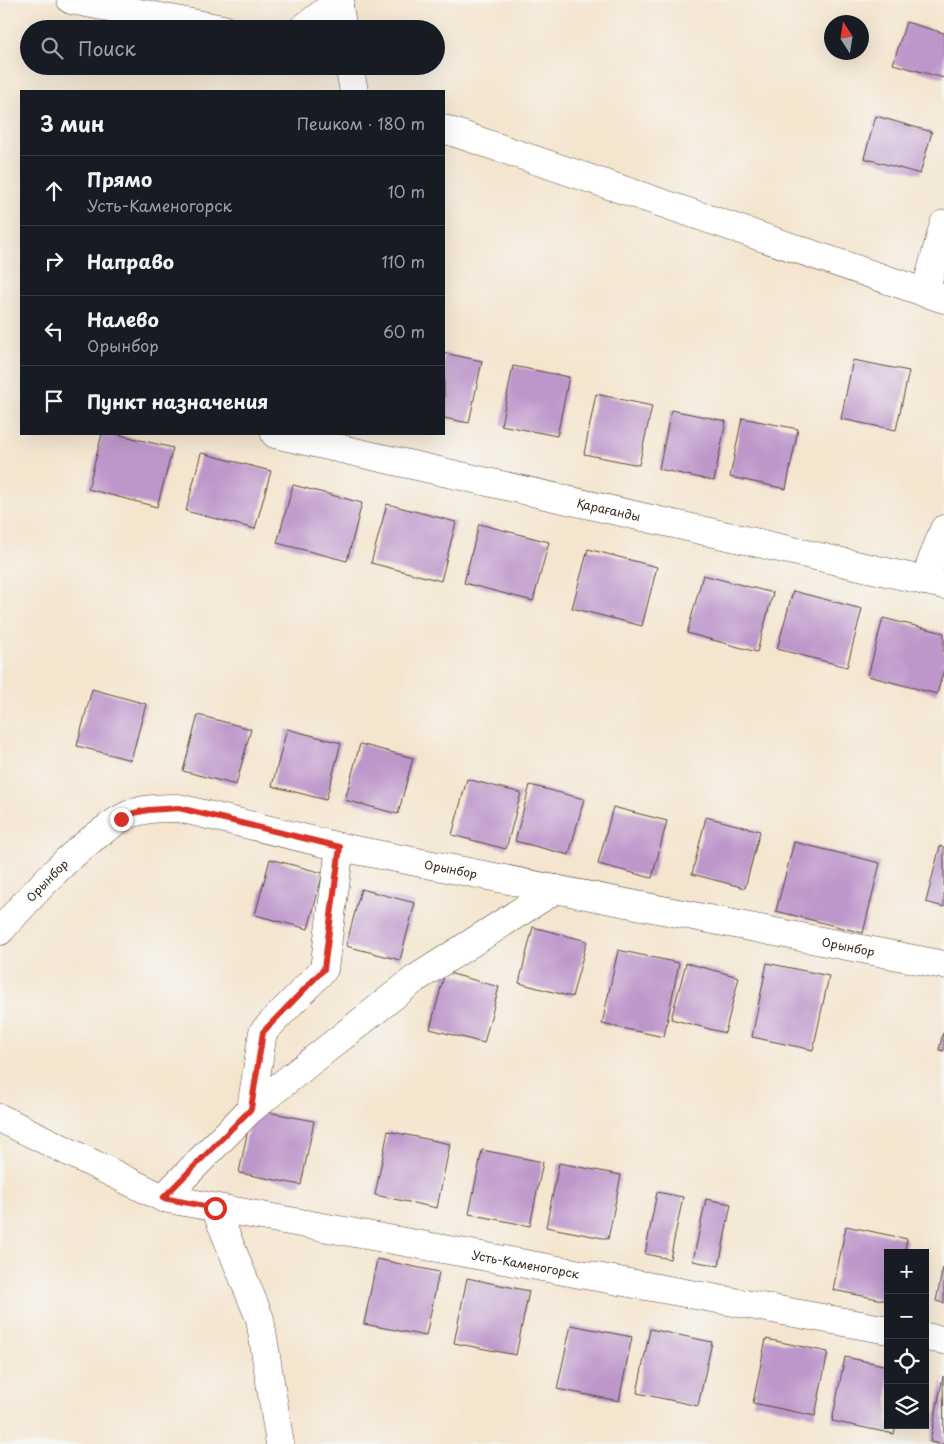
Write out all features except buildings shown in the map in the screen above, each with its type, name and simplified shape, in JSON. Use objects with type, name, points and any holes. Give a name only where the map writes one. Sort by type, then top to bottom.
[{"type":"street","points":[[71,0],[176,20]]},
{"type":"street","points":[[314,20],[339,1],[342,20]]},
{"type":"street","points":[[351,75],[354,90]]},
{"type":"street","points":[[445,129],[935,296],[944,224]]},
{"type":"street","name":"Қарағанды","points":[[279,435],[934,583]]},
{"type":"street","points":[[934,583],[944,529]]},
{"type":"street","name":"Орынбор","points":[[0,931],[67,859],[97,835],[134,813],[162,808],[179,808],[340,847],[944,965]]},
{"type":"street","points":[[251,1109],[263,1032],[324,969],[340,847]]},
{"type":"street","points":[[163,1198],[251,1109],[415,978],[556,890]]},
{"type":"street","name":"Усть-Каменогорск","points":[[0,1118],[163,1198],[884,1329]]},
{"type":"street","points":[[215,1208],[260,1319],[280,1444]]},
{"type":"street","points":[[929,1338],[944,1340]]},
{"type":"route","points":[[121,819],[134,813],[148,810],[179,808],[340,847],[324,969],[263,1032],[251,1109],[163,1198],[215,1208]]}]
